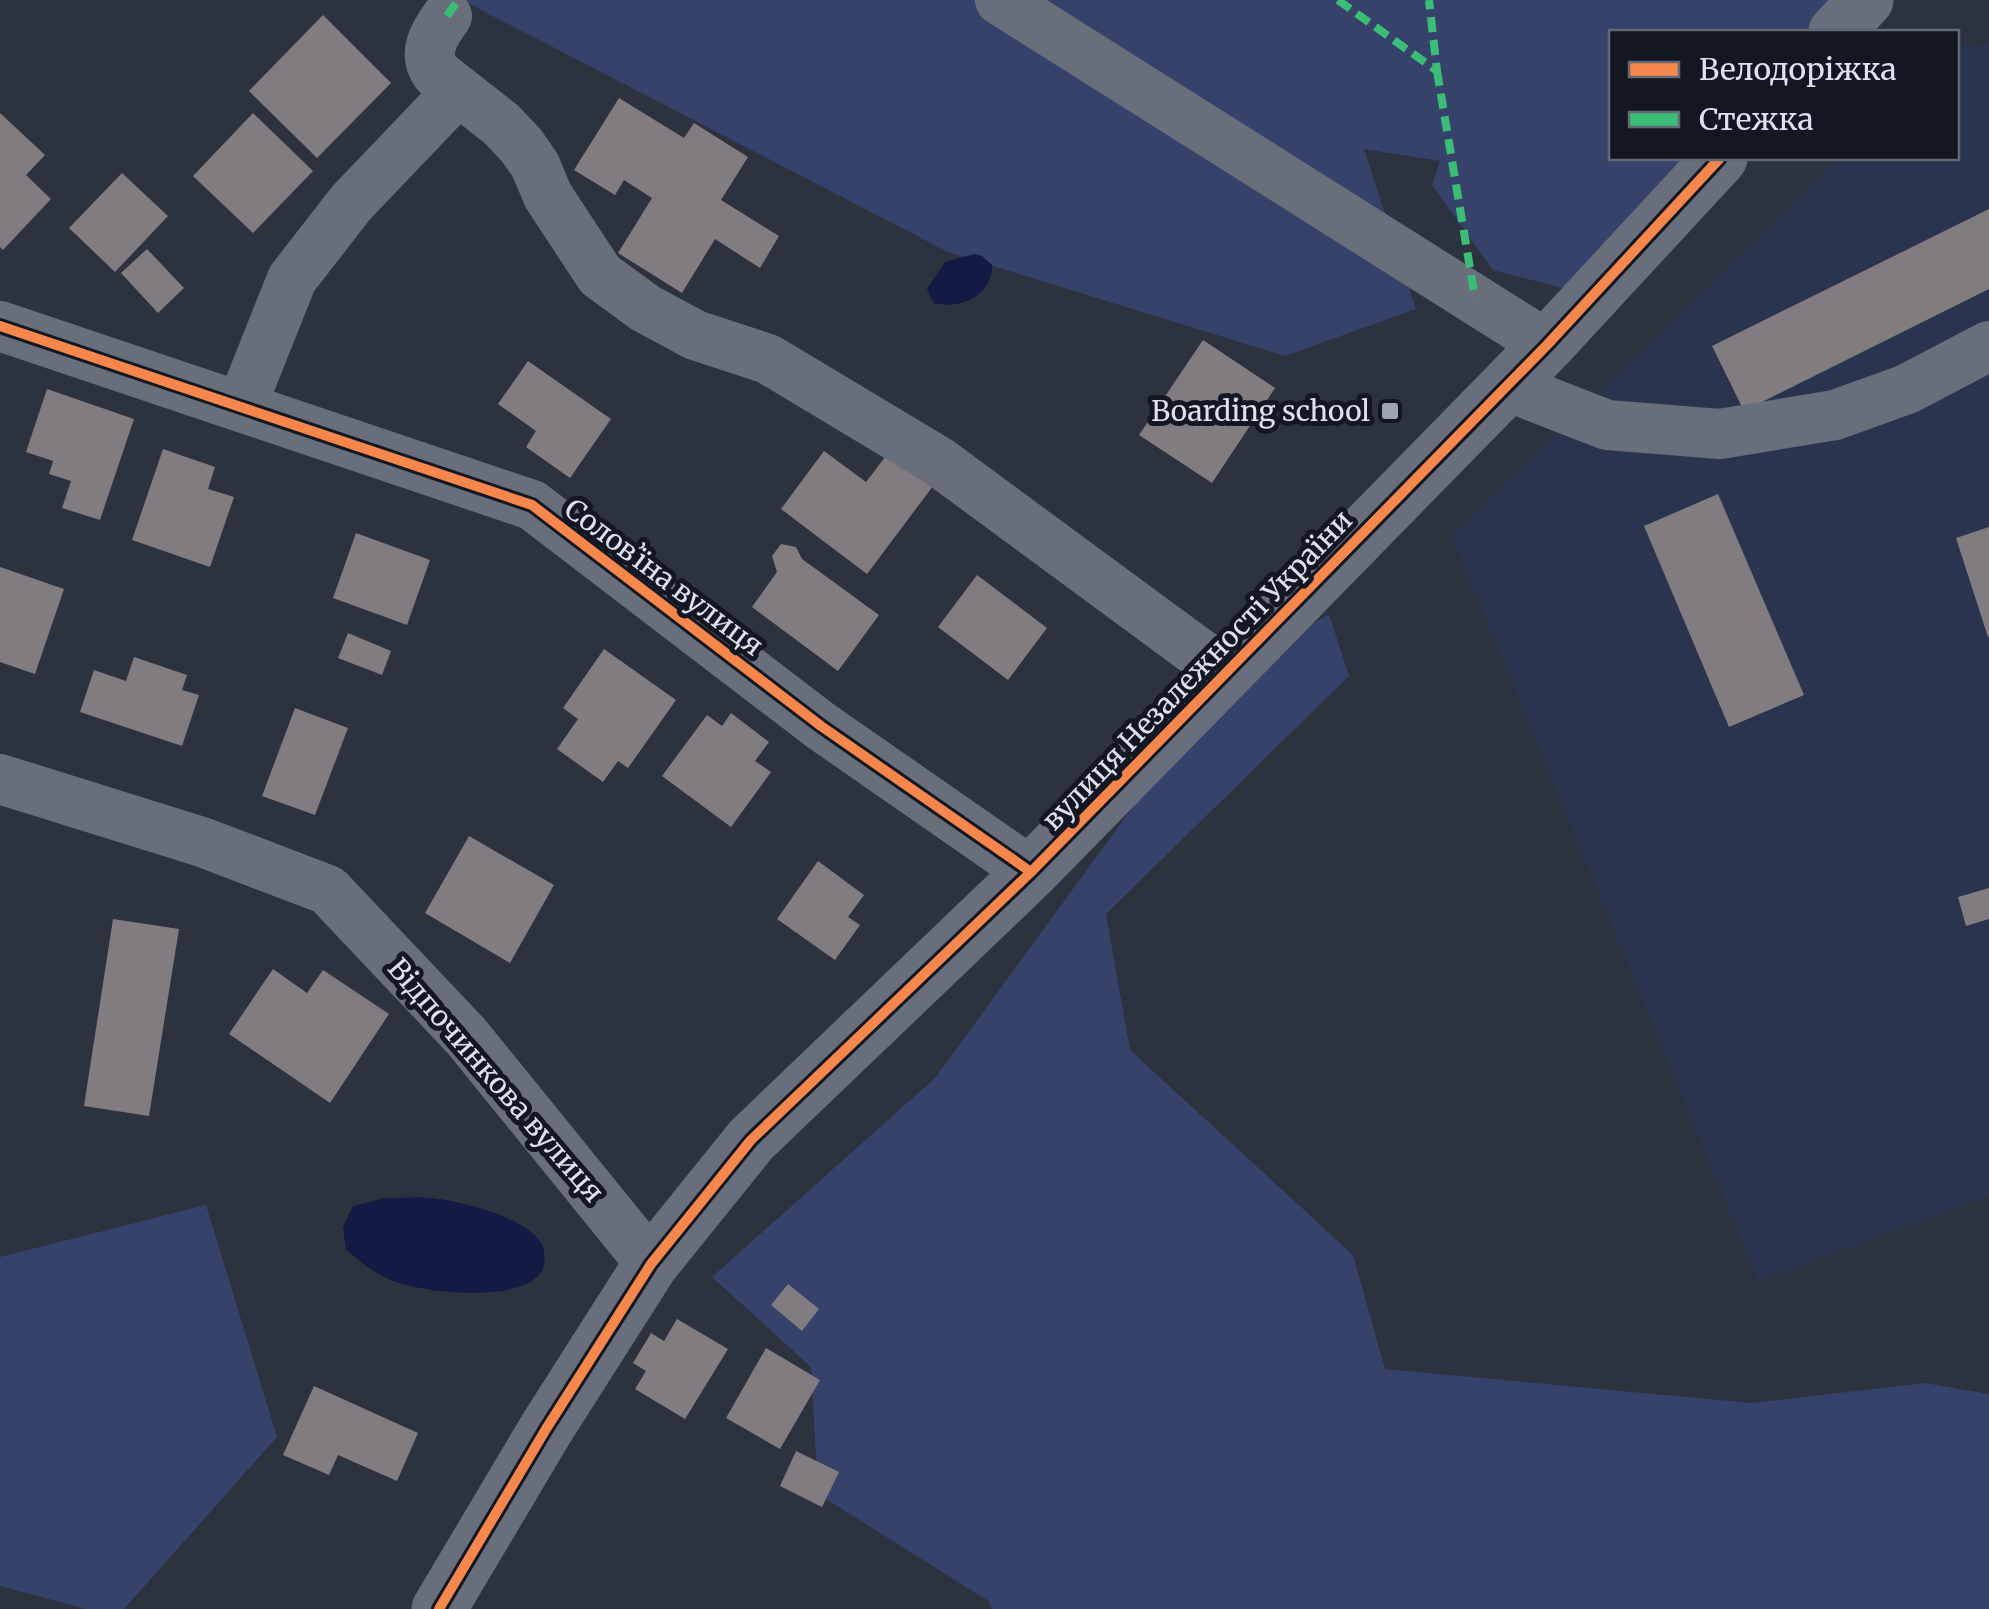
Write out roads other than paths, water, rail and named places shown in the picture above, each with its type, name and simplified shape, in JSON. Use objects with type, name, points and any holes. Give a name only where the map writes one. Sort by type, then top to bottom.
[{"type":"main road","points":[[1838,30],[1866,0]]},
{"type":"main road","name":"вулиця Незалежності України","points":[[439,1609],[651,1264],[751,1140],[1031,872],[1547,344],[1718,160]]},
{"type":"street","points":[[1000,0],[1547,344]]},
{"type":"street","points":[[447,16],[432,37],[430,66],[521,146],[548,196],[600,274],[645,308],[695,336],[768,358],[938,462],[1226,673]]},
{"type":"street","points":[[242,407],[292,278],[351,203],[458,91]]},
{"type":"street","name":"Соловʼїна вулиця","points":[[0,326],[532,504],[822,726],[1031,872]]},
{"type":"street","points":[[1506,386],[1606,425],[1720,434],[1835,416],[1907,388],[1989,346]]},
{"type":"street","name":"Відпочинкова вулиця","points":[[0,779],[202,842],[328,890],[466,1036],[651,1264]]},
{"type":"place","name":"Boarding school","points":[[1390,411]]}]
